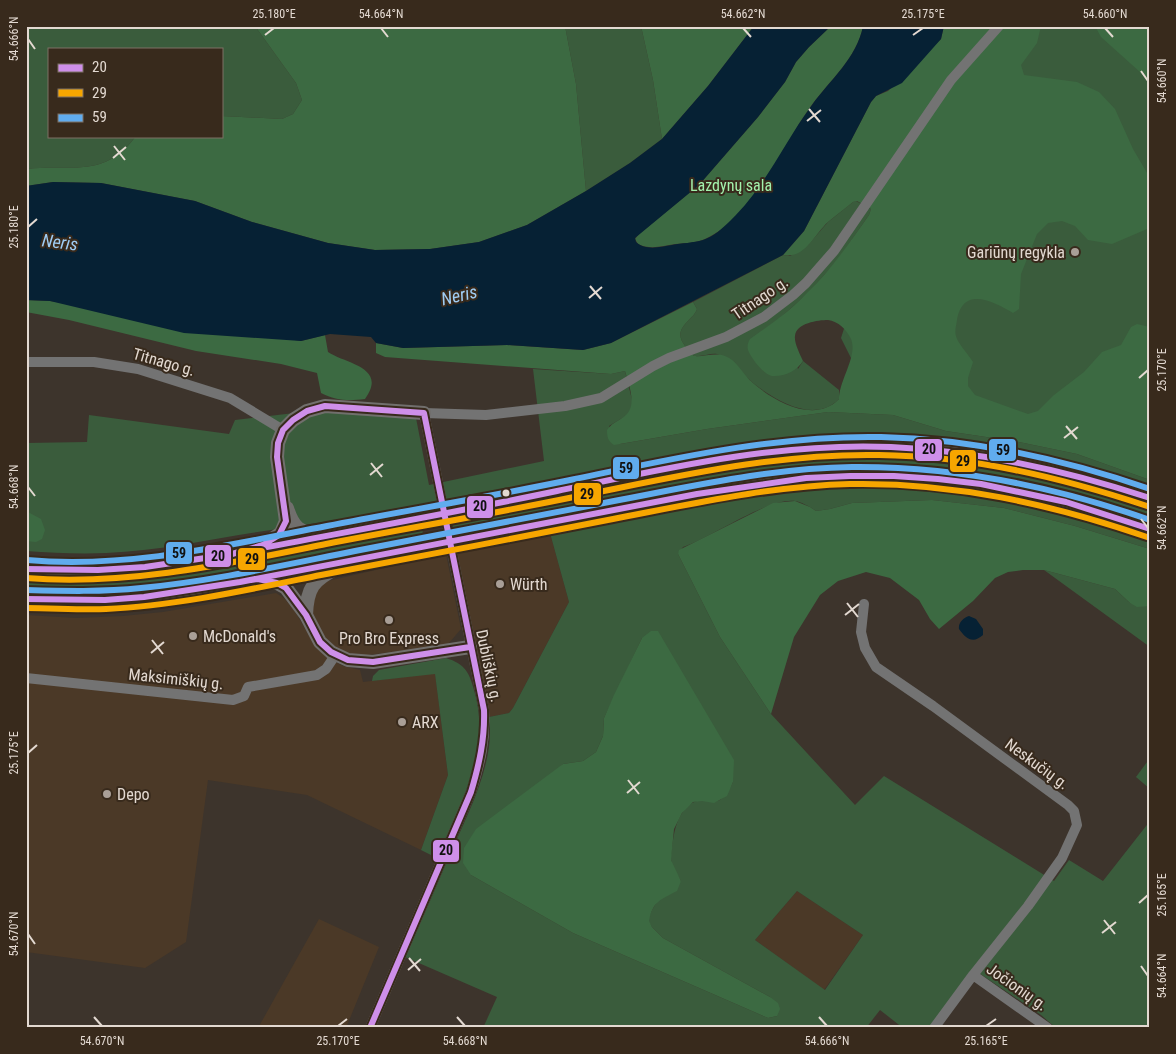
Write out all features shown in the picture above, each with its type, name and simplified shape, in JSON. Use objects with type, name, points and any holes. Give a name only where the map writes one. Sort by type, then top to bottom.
[{"type":"highway","points":[[251,550],[272,540],[281,533],[286,520],[277,457],[278,443],[283,430],[300,415],[326,406],[424,413]]},
{"type":"highway","points":[[26,569],[96,571],[188,562],[476,508],[700,463],[799,449],[840,446],[941,449],[994,456],[1078,475],[1150,498]]},
{"type":"highway","points":[[26,599],[105,600],[144,597],[258,579],[697,494],[807,478],[882,476],[937,479],[1017,490],[1097,511],[1150,529]]},
{"type":"highway","points":[[283,495],[291,520],[297,528],[305,533],[332,534]]},
{"type":"highway","points":[[306,615],[308,593],[315,582],[349,561]]},
{"type":"highway","points":[[258,579],[277,583],[286,588],[306,615],[320,642],[348,660],[374,662],[470,647]]},
{"type":"street","name":"Titnago g.","points":[[424,413],[486,415],[588,402],[610,394],[653,366],[669,358],[726,337],[764,317],[793,295],[824,263],[856,220],[951,80],[999,26]]},
{"type":"street","name":"Titnago g.","points":[[26,362],[94,362],[138,369],[230,398],[283,430]]},
{"type":"street","name":"Dubliškių g.","points":[[370,1028],[471,792],[484,743],[484,710],[424,413]]},
{"type":"street","name":"Neskučių g.","points":[[864,604],[860,632],[864,648],[876,667],[926,701],[1068,805],[1074,811],[1077,818],[1077,825],[1062,858],[1028,906],[973,975]]},
{"type":"street","name":"Maksimiškių g.","points":[[26,678],[233,700],[244,696],[248,687],[317,675],[326,669],[336,654]]},
{"type":"street","name":"Jočionių g.","points":[[934,1028],[973,975],[1048,1028]]},
{"type":"shaded area","points":[[550,533],[569,602],[513,708],[509,713],[489,717],[456,552]]},
{"type":"shaded area","points":[[446,554],[461,629],[449,643],[440,646],[355,655],[337,649],[327,641],[316,624],[311,610],[319,583]]},
{"type":"shaded area","points":[[276,593],[284,598],[294,610],[315,645],[326,657],[343,666],[360,670],[363,682],[435,673],[448,775],[421,850],[307,795],[208,780],[186,942],[145,968],[26,952],[26,615],[76,618],[123,616],[163,612]]},
{"type":"shaded area","points":[[797,891],[863,935],[824,990],[755,940]]},
{"type":"shaded area","points":[[319,919],[379,947],[346,1028],[258,1028]]},
{"type":"green space","points":[[26,26],[255,26],[296,83],[302,100],[293,114],[282,119],[222,116],[222,48],[48,48],[48,138],[134,138],[124,150],[112,159],[99,164],[72,168],[26,169]]},
{"type":"green space","points":[[255,26],[565,26],[576,84],[586,191],[527,225],[479,242],[430,249],[375,250],[328,243],[252,222],[195,201],[101,183],[53,182],[26,186],[26,169],[72,168],[99,164],[112,159],[124,150],[134,138],[222,138],[222,116],[282,119],[293,114],[302,100],[296,83]]},
{"type":"green space","points":[[565,26],[641,26],[653,80],[662,139],[630,163],[586,191],[576,84]]},
{"type":"green space","points":[[641,26],[754,26],[708,86],[662,139],[653,80]]},
{"type":"green space","name":"Lazdynų sala","points":[[831,26],[863,26],[860,38],[849,59],[811,106],[766,180],[739,214],[723,228],[702,240],[656,247],[638,244],[635,239],[639,234],[699,185],[758,117],[785,82],[796,62]]},
{"type":"green space","points":[[944,26],[1041,26],[1037,43],[1021,65],[1024,75],[1077,82],[1099,92],[1115,109],[1133,149],[1150,178],[1150,224],[1147,229],[1112,244],[1088,240],[1075,226],[1062,221],[1048,223],[1037,234],[1021,274],[1019,309],[1013,313],[989,301],[980,299],[966,303],[960,309],[955,332],[959,342],[973,362],[968,378],[968,386],[975,395],[1028,414],[1038,411],[1054,395],[1084,372],[1102,352],[1121,345],[1131,327],[1137,324],[1150,327],[1150,480],[1077,454],[1019,442],[946,431],[893,415],[828,412],[707,429],[614,445],[608,439],[607,430],[627,414],[631,403],[625,371],[611,374],[385,357],[376,353],[376,343],[403,348],[507,345],[583,350],[611,343],[693,302],[697,309],[683,327],[680,336],[694,356],[717,354],[729,358],[749,380],[762,390],[795,408],[819,410],[829,406],[839,399],[852,353],[851,339],[842,327],[828,320],[813,322],[799,328],[795,339],[803,361],[790,373],[781,375],[772,376],[762,369],[750,353],[748,343],[750,339],[794,306],[816,284],[869,215],[871,209],[857,201],[853,202],[828,222],[803,250],[791,255],[783,255],[804,231],[871,102],[876,96],[888,91],[941,39]]},
{"type":"green space","points":[[1030,26],[1150,26],[1150,414],[1125,444],[858,372],[841,338],[849,313]]},
{"type":"green space","points":[[1095,26],[1150,26],[1150,81],[1101,37]]},
{"type":"green space","points":[[856,201],[871,209],[869,215],[836,262],[807,294],[780,318],[798,369],[803,361],[839,390],[839,399],[819,410],[807,410],[796,407],[784,403],[762,390],[722,356],[715,354],[694,356],[680,336],[683,327],[697,309],[693,302],[783,255],[790,256],[808,245],[828,222]]},
{"type":"green space","points":[[26,300],[50,301],[301,341],[325,335],[328,352],[362,368],[368,373],[371,380],[371,388],[365,399],[348,400],[332,398],[321,393],[317,373],[281,364],[196,351],[69,320],[26,312]]},
{"type":"green space","points":[[533,369],[611,374],[625,371],[633,404],[629,414],[609,426],[620,444],[707,429],[828,412],[893,415],[946,431],[1019,442],[1077,454],[1150,480],[1150,488],[1083,467],[980,445],[910,438],[839,438],[804,440],[733,449],[432,504],[168,547],[127,552],[96,553],[26,551],[26,541],[29,542],[29,512],[26,511],[26,443],[87,442],[89,415],[229,434],[235,420],[320,410],[416,418],[429,485],[544,461]]},
{"type":"green space","points":[[844,455],[960,460],[1047,476],[1093,488],[1150,508],[1150,521],[1078,496],[1011,480],[941,471],[871,466],[803,470],[721,480],[454,531],[452,522],[759,462]]},
{"type":"green space","points":[[858,483],[905,485],[998,495],[1097,520],[1150,538],[1150,549],[1075,526],[1004,508],[932,500],[852,503],[816,511],[795,501],[783,502],[755,512],[683,547],[678,554],[720,637],[771,714],[855,805],[884,776],[1054,881],[1069,860],[1103,881],[1150,821],[1150,1028],[1056,1028],[1041,1015],[973,969],[931,1028],[903,1028],[880,1010],[866,1028],[483,1028],[497,997],[405,957],[478,790],[488,753],[489,717],[509,713],[513,708],[569,602],[550,533],[559,529],[708,500],[820,485]],"holes":[[[642,638],[733,782],[718,801],[698,801],[692,803],[683,812],[675,829],[671,857],[681,881],[657,903],[648,921],[663,938],[770,997],[777,1016],[768,1018],[573,933],[471,875],[563,764],[583,761],[596,752],[603,736],[604,718]],[[797,891],[863,935],[825,990],[755,940]]]},
{"type":"green space","points":[[932,500],[1004,508],[1075,526],[1150,549],[1150,606],[1137,607],[1115,589],[1044,570],[1023,570],[1008,572],[995,578],[973,601],[939,629],[930,619],[919,600],[890,578],[866,572],[838,581],[820,595],[794,637],[771,714],[720,637],[678,554],[679,550],[773,503],[795,501],[816,511],[852,503]]},
{"type":"green space","points":[[26,511],[41,519],[45,530],[42,539],[36,542],[26,541]]},
{"type":"green space","points":[[423,528],[422,538],[194,583],[130,589],[56,592],[26,589],[26,579],[93,580],[178,572]]},
{"type":"green space","points":[[1044,570],[1115,589],[1130,603],[1150,606],[1150,647]]},
{"type":"green space","points":[[651,631],[658,631],[734,760],[733,782],[727,796],[714,803],[693,802],[682,813],[674,829],[671,860],[681,881],[677,891],[655,905],[649,921],[663,938],[770,997],[778,1003],[780,1009],[777,1016],[768,1018],[573,933],[471,875],[463,863],[464,848],[476,829],[563,764],[583,761],[596,752],[603,736],[604,718],[614,695],[642,638]]},
{"type":"green space","points":[[446,658],[462,666],[470,678],[479,712],[479,734],[471,776],[464,797],[437,858],[421,850],[448,775],[435,674],[372,681],[373,676],[379,670]]},
{"type":"green space","points":[[1150,758],[1150,789],[1136,777]]},
{"type":"water","name":"Neris","points":[[754,26],[831,26],[796,62],[785,82],[758,117],[699,185],[635,238],[636,242],[640,245],[653,248],[707,239],[728,223],[754,193],[802,120],[849,58],[860,38],[863,26],[944,26],[941,39],[902,83],[876,96],[871,102],[804,231],[783,255],[611,343],[583,350],[507,345],[403,348],[376,343],[371,337],[330,334],[301,341],[184,333],[50,301],[26,300],[26,186],[53,182],[101,183],[195,201],[252,222],[328,243],[375,250],[430,249],[479,242],[527,225],[630,163],[662,139],[708,86]]},
{"type":"water","points":[[969,616],[976,619],[983,629],[983,635],[973,640],[967,638],[959,629],[961,621]]},
{"type":"transit line","name":"20","points":[[26,569],[98,570],[145,567],[232,554],[263,545],[279,535],[286,521],[277,457],[278,443],[283,430],[293,420],[307,411],[325,406],[424,413],[484,710],[484,731],[479,762],[471,792],[370,1028]]},
{"type":"transit line","name":"59","points":[[27,560],[103,561],[178,554],[727,449],[842,437],[915,439],[984,446],[1084,468],[1150,489]]},
{"type":"transit line","name":"20","points":[[257,549],[723,458],[807,449],[891,447],[957,453],[1054,471],[1150,498]]},
{"type":"transit line","name":"29","points":[[26,578],[102,579],[177,572],[687,474],[763,462],[840,455],[913,456],[981,464],[1048,477],[1147,506]]},
{"type":"transit line","name":"59","points":[[26,590],[112,590],[222,577],[703,484],[762,474],[822,468],[890,468],[966,474],[1003,480],[1077,497],[1150,520]]},
{"type":"transit line","name":"20","points":[[26,599],[105,600],[144,597],[240,582],[697,494],[806,478],[894,476],[981,484],[1066,502],[1150,529]]},
{"type":"transit line","name":"29","points":[[26,608],[106,609],[187,601],[701,502],[820,485],[888,484],[964,491],[1038,505],[1147,537]]},
{"type":"transit line","name":"20","points":[[251,580],[258,579],[277,583],[286,588],[306,615],[320,642],[331,652],[348,660],[373,662],[470,647]]},
{"type":"place","name":"Gariūnų regykla","points":[[1075,252]]},
{"type":"place","name":"Würth","points":[[500,584]]},
{"type":"place","name":"Pro Bro Express","points":[[389,620]]},
{"type":"place","name":"McDonald's","points":[[193,636]]},
{"type":"place","name":"ARX","points":[[402,722]]},
{"type":"place","name":"Depo","points":[[107,794]]}]
